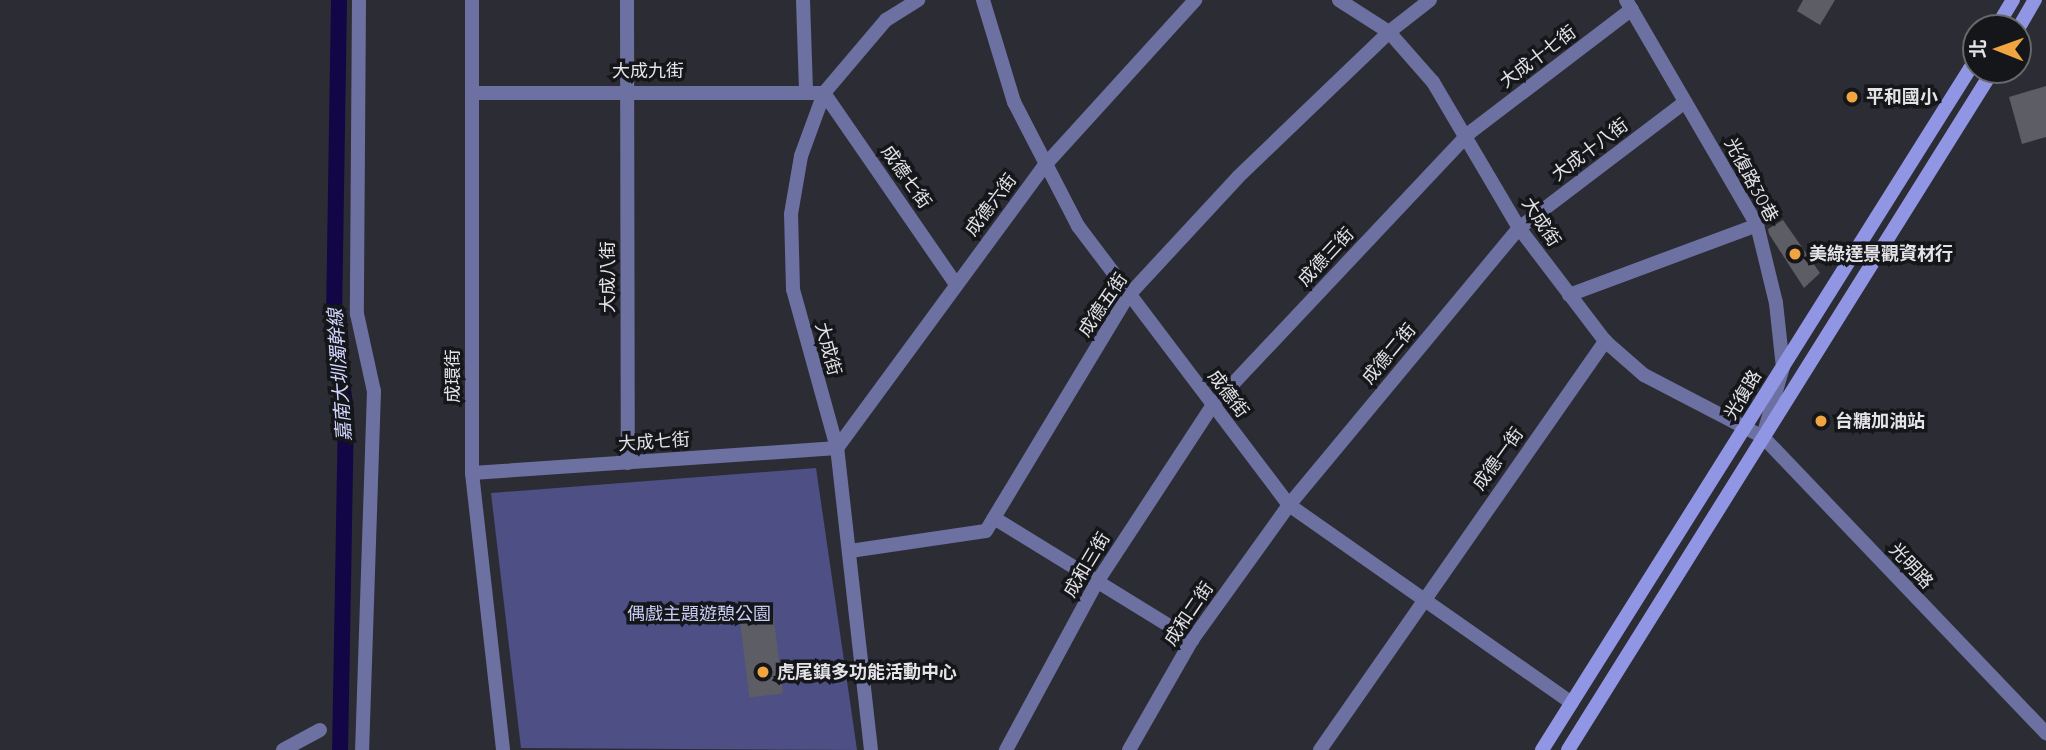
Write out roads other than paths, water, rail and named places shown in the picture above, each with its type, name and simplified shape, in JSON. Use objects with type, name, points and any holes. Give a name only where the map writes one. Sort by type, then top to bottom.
[{"type":"main road","name":"光復路","points":[[1542,750],[1962,81]]},
{"type":"main road","points":[[1568,750],[1984,84]]},
{"type":"street","points":[[359,0],[357,314],[374,391],[362,750]]},
{"type":"street","name":"成環街","points":[[472,0],[472,473],[503,750]]},
{"type":"street","name":"大成八街","points":[[627,0],[628,463]]},
{"type":"street","points":[[803,0],[806,89]]},
{"type":"street","name":"大成街","points":[[871,750],[837,448],[805,342],[789,252],[801,156],[824,93],[886,20],[918,0]]},
{"type":"street","name":"成德街","points":[[983,0],[1014,102],[1078,226],[1127,297],[1289,505],[1420,600],[1572,703]]},
{"type":"street","name":"成德六街","points":[[837,448],[1046,164],[1195,0]]},
{"type":"street","name":"大成街","points":[[1339,0],[1389,32],[1433,82],[1468,134],[1519,228],[1605,341],[1644,375],[1746,429]]},
{"type":"street","name":"成德五街","points":[[850,551],[980,536],[994,518],[1127,297],[1238,177],[1389,32],[1430,0]]},
{"type":"street","name":"光復路30巷","points":[[1629,5],[1757,225],[1776,303],[1783,366],[1763,437]]},
{"type":"street","name":"大成十七街","points":[[1468,134],[1629,5]]},
{"type":"street","name":"大成九街","points":[[472,93],[806,89],[824,93]]},
{"type":"street","name":"成德七街","points":[[824,93],[956,284]]},
{"type":"street","name":"大成十八街","points":[[1519,228],[1685,102]]},
{"type":"street","name":"成德三街","points":[[1212,406],[1468,134]]},
{"type":"street","points":[[1569,295],[1757,225]]},
{"type":"street","name":"成德二街","points":[[1289,505],[1519,228]]},
{"type":"street","name":"成德一街","points":[[1320,750],[1420,600],[1605,341]]},
{"type":"street","name":"成和三街","points":[[1006,750],[1097,582],[1212,406]]},
{"type":"street","name":"光明路","points":[[1746,429],[1763,437],[2046,733]]},
{"type":"street","name":"大成七街","points":[[472,473],[837,448]]},
{"type":"street","name":"成和二街","points":[[1129,750],[1192,640],[1289,505]]},
{"type":"street","points":[[994,518],[1192,640]]},
{"type":"street","points":[[283,750],[320,730]]},
{"type":"waterway","name":"嘉南大圳濁幹線","points":[[339,0],[334,327],[346,411],[340,750]]},
{"type":"place","name":"平和國小","points":[[1852,97]]},
{"type":"place","name":"美綠達景觀資材行","points":[[1795,254]]},
{"type":"place","name":"台糖加油站","points":[[1821,421]]},
{"type":"place","name":"虎尾鎮多功能活動中心","points":[[763,672]]},
{"type":"park label","name":"偶戲主題遊憩公園","points":[[699,614]]}]
